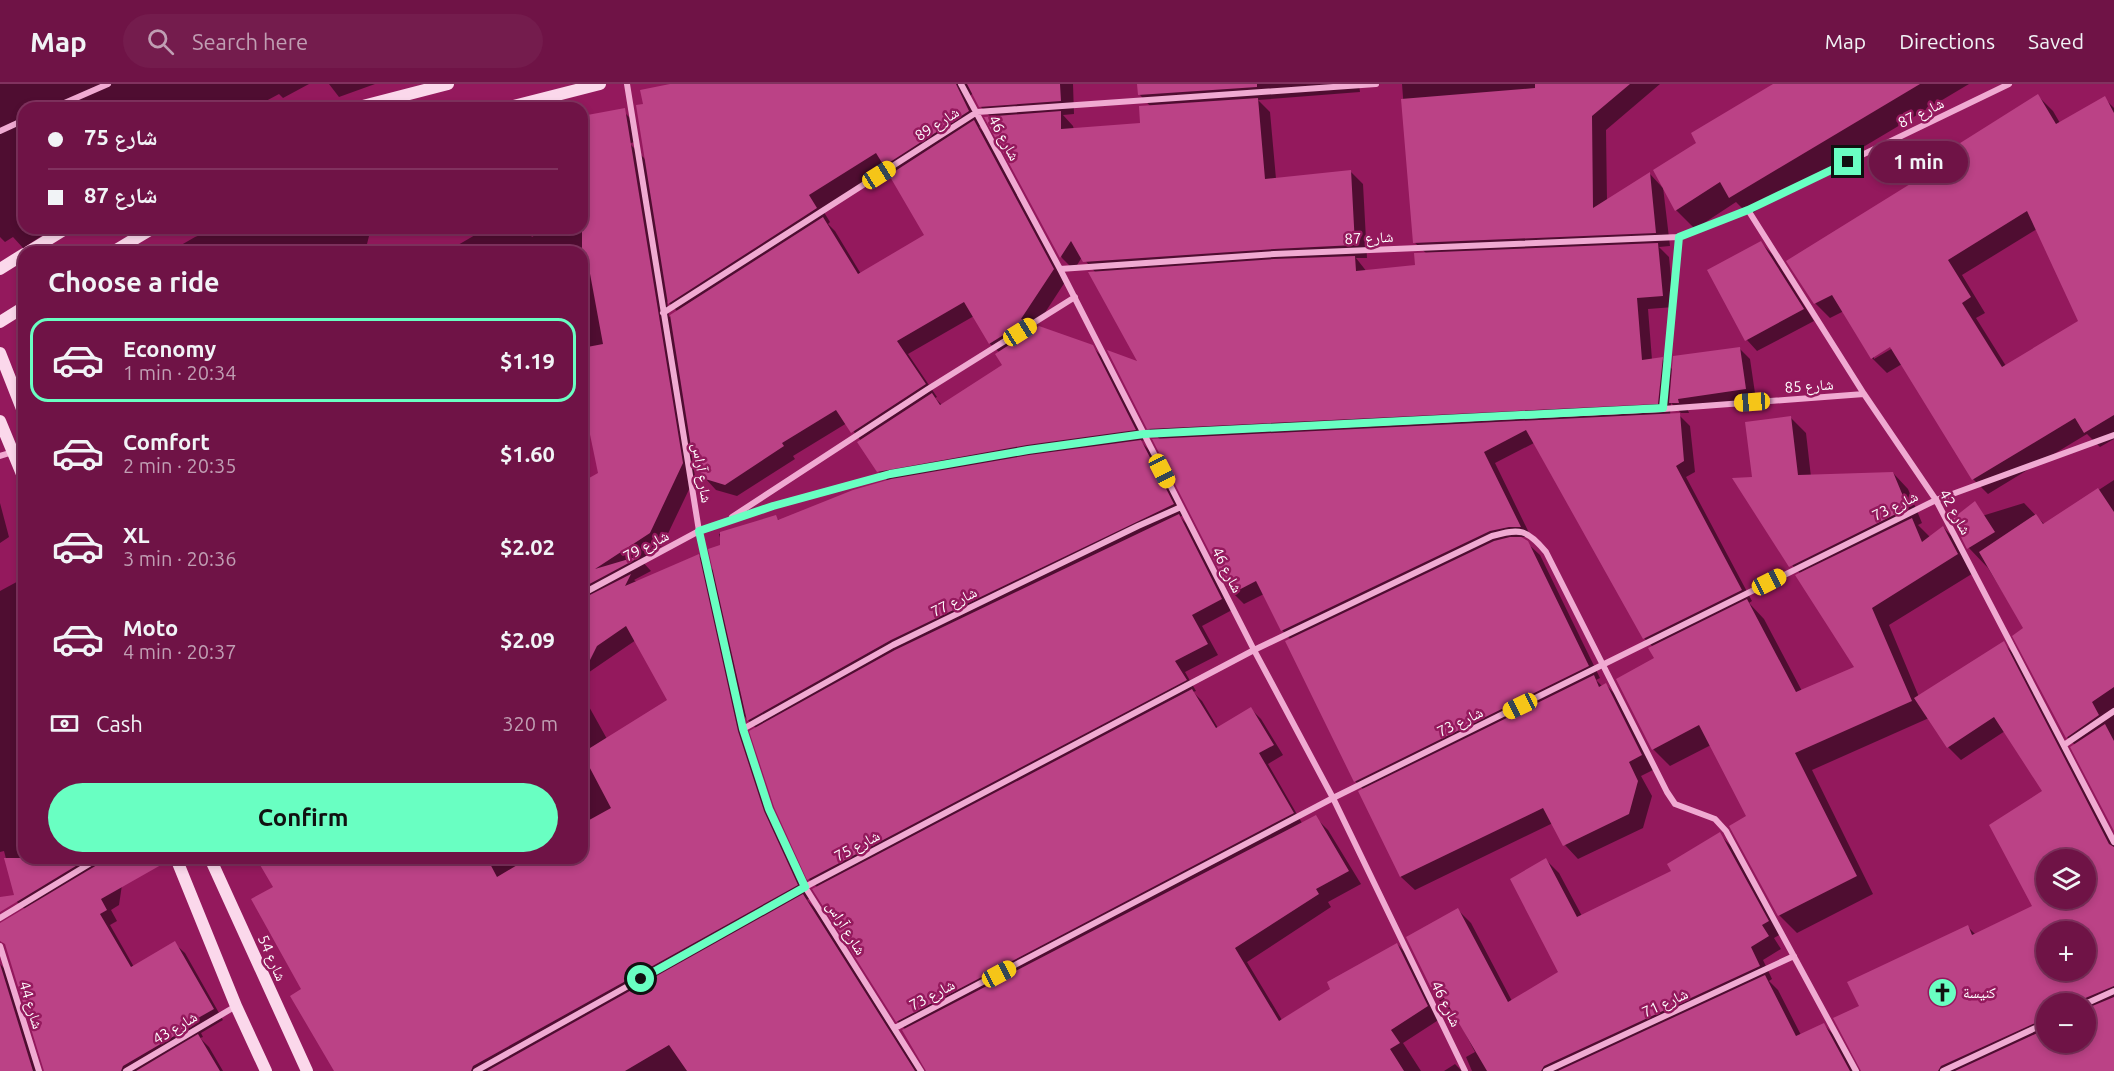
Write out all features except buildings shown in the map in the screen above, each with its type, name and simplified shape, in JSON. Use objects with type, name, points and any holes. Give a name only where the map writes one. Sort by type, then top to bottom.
[{"type":"street","points":[[67,102],[108,84]]},
{"type":"street","points":[[378,102],[448,84]]},
{"type":"street","points":[[530,102],[600,84]]},
{"type":"street","name":"شارع آراس","points":[[627,84],[699,531],[743,729],[769,809],[805,887],[921,1071]]},
{"type":"street","name":"شارع 46","points":[[961,84],[1075,297],[1254,650],[1333,798],[1465,1071]]},
{"type":"street","name":"شارع 89","points":[[663,313],[977,112],[1376,84]]},
{"type":"street","name":"شارع 87","points":[[1060,269],[1274,254],[1679,237],[1748,210],[2009,84]]},
{"type":"street","points":[[0,131],[18,123]]},
{"type":"street","name":"شارع 42","points":[[1748,210],[1864,394],[1936,500],[2114,842]]},
{"type":"street","points":[[37,246],[57,234]]},
{"type":"street","points":[[123,246],[143,234]]},
{"type":"street","points":[[1663,408],[1679,237]]},
{"type":"street","points":[[0,269],[18,258]]},
{"type":"street","points":[[725,521],[928,388],[1075,297]]},
{"type":"street","points":[[0,322],[18,311]]},
{"type":"street","points":[[0,353],[18,399]]},
{"type":"street","name":"شارع 85","points":[[1144,434],[1663,408],[1864,394]]},
{"type":"street","points":[[0,421],[18,464]]},
{"type":"street","name":"شارع 79","points":[[588,591],[699,531],[773,506],[890,474],[1028,450],[1144,434]]},
{"type":"street","name":"شارع 73","points":[[895,1028],[1333,798],[1936,500],[2114,435]]},
{"type":"street","points":[[0,456],[13,452]]},
{"type":"street","name":"شارع 77","points":[[743,729],[893,645],[1128,530],[1181,507]]},
{"type":"street","name":"شارع 75","points":[[476,1071],[805,887],[1254,650],[1491,536],[1512,530],[1532,536],[1546,552],[1667,792],[1676,804],[1715,819],[1726,831],[1856,1071]]},
{"type":"street","points":[[2064,745],[2114,711]]},
{"type":"street","points":[[0,918],[89,864]]},
{"type":"street","points":[[178,864],[236,1006],[266,1071]]},
{"type":"street","name":"شارع 54","points":[[213,864],[307,1071]]},
{"type":"street","name":"شارع 44","points":[[0,946],[39,1071]]},
{"type":"street","name":"شارع 71","points":[[1546,1071],[1794,956]]},
{"type":"street","points":[[2096,999],[2114,991]]},
{"type":"street","name":"شارع 43","points":[[126,1071],[236,1006]]},
{"type":"street","points":[[1943,1071],[2036,1028]]},
{"type":"place","name":"كنيسة","points":[[1942,993]]},
{"type":"route","points":[[641,979],[805,887],[769,809],[743,729],[699,531],[773,506],[890,474],[1028,450],[1144,434],[1663,408],[1679,237],[1748,210],[1848,162]]}]
